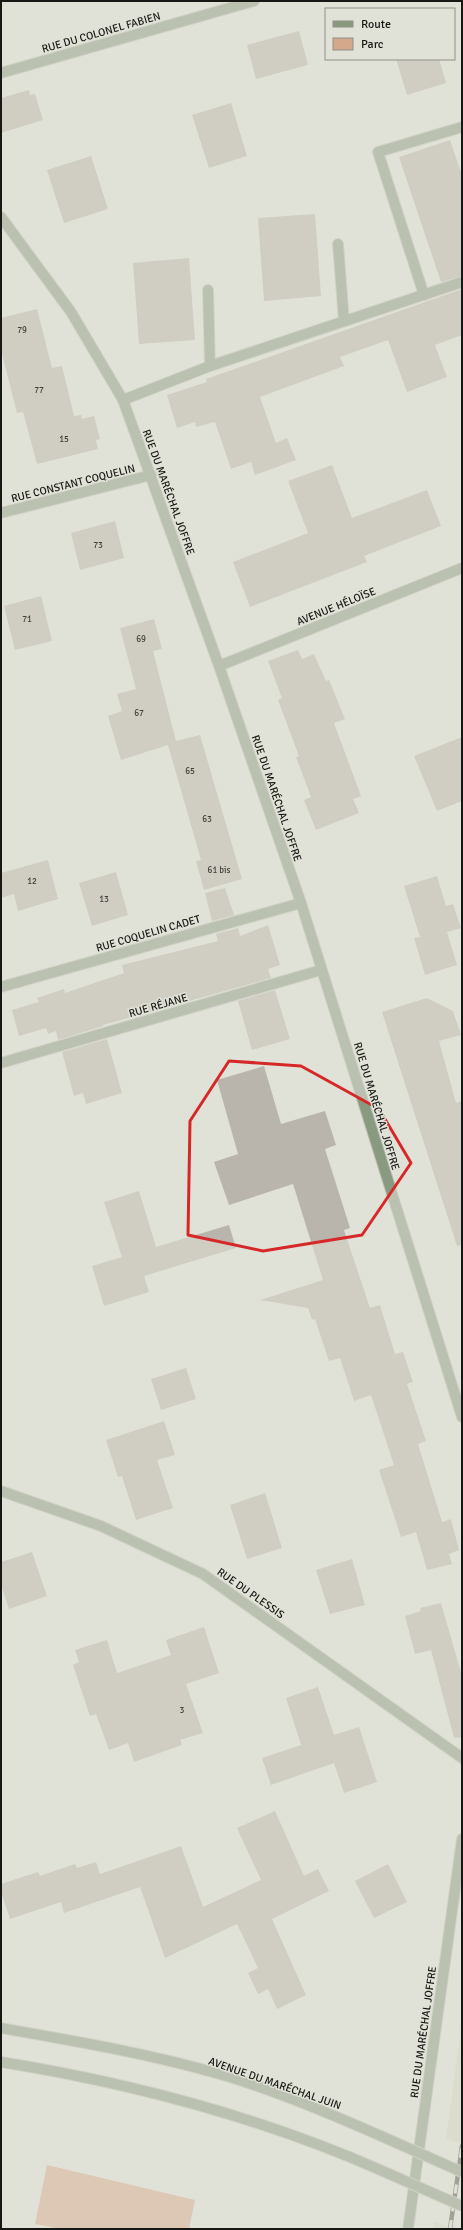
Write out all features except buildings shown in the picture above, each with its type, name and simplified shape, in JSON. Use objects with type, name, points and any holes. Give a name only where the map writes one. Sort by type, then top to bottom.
[{"type":"street","name":"RUE DU COLONEL FABIEN","points":[[1,73],[254,1]]},
{"type":"street","points":[[424,295],[378,152],[462,127]]},
{"type":"street","name":"RUE DU MARÉCHAL JOFFRE","points":[[1,217],[71,312],[123,400],[219,666],[301,903],[462,1417]]},
{"type":"street","points":[[338,244],[344,321]]},
{"type":"street","points":[[123,400],[210,366],[462,282]]},
{"type":"street","points":[[208,290],[210,366]]},
{"type":"street","name":"RUE CONSTANT COQUELIN","points":[[1,513],[151,475]]},
{"type":"street","name":"AVENUE HÉLOÏSE","points":[[219,666],[462,568]]},
{"type":"street","name":"RUE COQUELIN CADET","points":[[1,987],[301,903]]},
{"type":"street","name":"RUE RÉJANE","points":[[1,1063],[321,970]]},
{"type":"street","name":"RUE DU PLESSIS","points":[[1,1491],[100,1526],[203,1574],[462,1758]]},
{"type":"street","name":"RUE DU MARÉCHAL JOFFRE","points":[[408,2229],[462,1839]]},
{"type":"street","name":"AVENUE DU MARÉCHAL JUIN","points":[[1,2028],[104,2046],[224,2075],[331,2114],[462,2172]]},
{"type":"street","points":[[1,2062],[112,2082],[165,2095],[295,2136],[378,2169],[462,2206]]},
{"type":"highlighted area","points":[[229,1061],[301,1066],[379,1109],[411,1163],[362,1235],[263,1251],[188,1235],[190,1121]]},
{"type":"shaded area","points":[[462,2020],[462,2145],[446,2138]]},
{"type":"shaded area","points":[[434,2221],[453,2229],[433,2229]]},
{"type":"green space","points":[[47,2165],[195,2200],[189,2229],[61,2229],[35,2224]]},
{"type":"railway","points":[[450,2229],[462,2146]]}]
